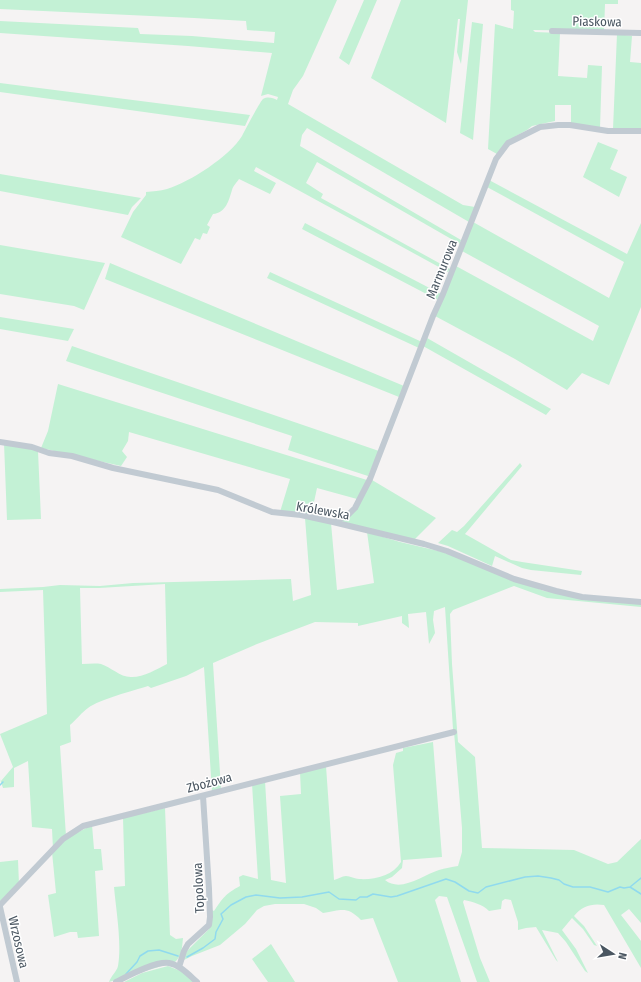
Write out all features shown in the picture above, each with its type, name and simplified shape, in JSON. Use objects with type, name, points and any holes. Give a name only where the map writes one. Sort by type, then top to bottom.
[{"type":"street","name":"Piaskowa","points":[[552,31],[641,33]]},
{"type":"street","name":"Marmurowa","points":[[333,522],[348,515],[355,508],[370,479],[433,316],[496,159],[502,150],[508,143],[540,127],[570,125],[608,131],[641,131]]},
{"type":"street","name":"Królewska","points":[[0,442],[72,456],[113,468],[218,490],[272,512],[301,515],[333,522],[447,551],[514,579],[549,589],[582,597],[641,602]]},
{"type":"street","name":"Zbożowa","points":[[0,906],[63,839],[74,830],[94,823],[454,732]]},
{"type":"street","name":"Topolowa","points":[[179,968],[184,951],[188,944],[209,925],[209,889],[203,796]]},
{"type":"street","name":"Wrzosowa","points":[[0,906],[17,982]]},
{"type":"street","points":[[116,982],[153,966],[168,963],[186,972],[197,982]]},
{"type":"green space","points":[[0,0],[337,0],[303,76],[293,90],[288,104],[463,205],[475,207],[469,222],[307,128],[302,135],[300,146],[461,240],[460,244],[317,162],[306,183],[323,194],[321,198],[450,269],[448,272],[256,167],[254,171],[276,183],[270,194],[239,179],[233,187],[224,209],[213,214],[207,225],[210,227],[207,234],[203,233],[200,240],[195,238],[181,264],[121,237],[133,212],[146,195],[146,192],[164,190],[176,186],[187,181],[219,160],[236,144],[242,136],[263,99],[269,97],[277,100],[278,97],[268,94],[261,96],[272,53],[0,33],[0,21],[138,28],[140,34],[192,36],[274,43],[275,32],[247,30],[246,21],[0,9]]},
{"type":"green space","points":[[364,0],[377,0],[349,65],[339,58]]},
{"type":"green space","points":[[401,0],[468,0],[461,64],[457,52],[460,19],[458,19],[446,123],[371,78]]},
{"type":"green space","points":[[511,0],[618,0],[618,4],[605,4],[604,31],[533,30],[535,32],[560,33],[558,76],[587,78],[588,65],[602,66],[600,128],[571,124],[571,105],[555,105],[555,121],[532,126],[516,136],[497,154],[488,149],[495,24],[513,29],[514,11],[511,10]]},
{"type":"green space","points":[[472,22],[483,24],[473,140],[460,133]]},
{"type":"green space","points":[[617,34],[632,36],[630,62],[641,63],[641,129],[613,129]]},
{"type":"green space","points":[[0,83],[250,115],[245,126],[0,92]]},
{"type":"green space","points":[[598,142],[618,150],[610,169],[627,177],[619,197],[583,177]]},
{"type":"green space","points":[[0,174],[141,198],[132,207],[128,215],[0,191]]},
{"type":"green space","points":[[489,180],[627,254],[641,223],[641,307],[609,385],[582,373],[567,390],[515,359],[435,316],[456,266],[593,341],[599,326],[462,251],[473,222],[609,298],[624,262],[487,187]]},
{"type":"green space","points":[[305,223],[441,294],[438,300],[302,229]]},
{"type":"green space","points":[[0,245],[105,263],[84,310],[74,306],[0,294]]},
{"type":"green space","points":[[110,263],[404,386],[399,397],[105,279]]},
{"type":"green space","points":[[270,272],[422,342],[419,348],[267,278]]},
{"type":"green space","points":[[0,317],[74,329],[68,341],[0,329]]},
{"type":"green space","points":[[427,338],[551,409],[546,415],[423,346]]},
{"type":"green space","points":[[72,346],[379,451],[368,476],[288,450],[292,436],[66,361]]},
{"type":"green space","points":[[58,384],[367,480],[357,499],[317,488],[311,516],[280,512],[290,479],[129,432],[128,441],[122,451],[127,457],[121,466],[41,448],[48,431]]},
{"type":"green space","points":[[4,443],[38,451],[41,519],[7,520]]},
{"type":"green space","points":[[520,463],[522,466],[465,534],[511,560],[582,571],[581,575],[531,570],[522,568],[495,556],[492,566],[438,543],[452,530],[457,532],[464,526]]},
{"type":"green space","points":[[372,480],[436,518],[414,540],[342,522],[343,519],[350,516]]},
{"type":"green space","points":[[305,518],[331,523],[337,590],[374,583],[367,532],[400,542],[447,553],[544,591],[641,603],[641,607],[547,598],[514,586],[453,610],[450,614],[458,742],[475,757],[482,848],[574,850],[608,864],[617,862],[641,839],[641,923],[629,909],[621,915],[641,941],[641,968],[604,905],[595,904],[588,906],[580,910],[574,916],[584,926],[597,946],[594,945],[583,929],[572,918],[562,930],[576,949],[588,973],[558,933],[542,930],[558,962],[536,927],[518,930],[518,922],[511,900],[505,899],[502,901],[501,909],[489,911],[480,905],[464,900],[463,902],[480,958],[490,982],[477,982],[447,897],[439,896],[435,900],[461,982],[398,982],[373,918],[361,920],[352,913],[344,910],[323,913],[316,908],[304,904],[275,904],[264,906],[257,910],[245,924],[220,945],[184,960],[185,953],[209,929],[212,910],[214,911],[231,891],[240,886],[239,877],[243,875],[258,879],[252,784],[265,781],[271,880],[286,883],[280,796],[301,794],[300,772],[326,766],[334,880],[343,876],[359,879],[377,878],[393,871],[401,862],[393,765],[396,753],[403,751],[403,748],[433,742],[442,857],[403,860],[402,868],[392,877],[385,880],[391,884],[405,884],[439,870],[458,866],[462,852],[462,828],[453,729],[445,607],[434,611],[433,620],[435,633],[429,644],[426,612],[408,614],[409,628],[402,623],[402,616],[358,626],[358,623],[315,622],[257,644],[213,663],[221,789],[212,792],[204,667],[186,676],[151,688],[148,686],[100,701],[86,710],[70,725],[71,742],[60,746],[66,836],[53,849],[52,829],[32,827],[28,761],[14,768],[14,787],[3,788],[0,779],[1,781],[13,767],[0,734],[47,714],[43,590],[0,592],[0,589],[60,585],[100,586],[133,583],[291,579],[293,601],[311,595]],"holes":[[[165,584],[167,664],[137,677],[124,676],[101,664],[82,664],[80,588]]]},
{"type":"green space","points":[[165,808],[170,935],[176,939],[183,938],[182,948],[175,962],[109,982],[118,966],[119,957],[119,937],[114,887],[125,886],[123,818]]},
{"type":"green space","points":[[92,825],[94,849],[101,849],[103,870],[95,871],[99,936],[78,938],[77,932],[70,932],[54,937],[48,895],[56,893],[52,852],[67,838]]},
{"type":"green space","points":[[18,860],[19,884],[0,901],[0,862]]},
{"type":"green space","points":[[271,944],[295,982],[268,982],[252,959]]},
{"type":"green space","points":[[168,966],[183,972],[194,982],[124,982],[142,973]]},
{"type":"waterway","points":[[0,785],[3,782]]},
{"type":"waterway","points":[[187,957],[215,939],[216,932],[223,919],[221,914],[231,905],[246,897],[256,895],[280,898],[302,897],[329,892],[339,899],[356,900],[360,897],[367,897],[373,894],[391,897],[397,896],[446,879],[455,882],[469,891],[478,893],[486,887],[525,877],[538,876],[559,880],[564,884],[573,887],[590,887],[608,892],[620,887],[630,887],[641,878]]},
{"type":"waterway","points":[[630,887],[641,894]]},
{"type":"waterway","points":[[126,974],[137,962],[140,956],[148,951],[159,950],[178,956]]}]
